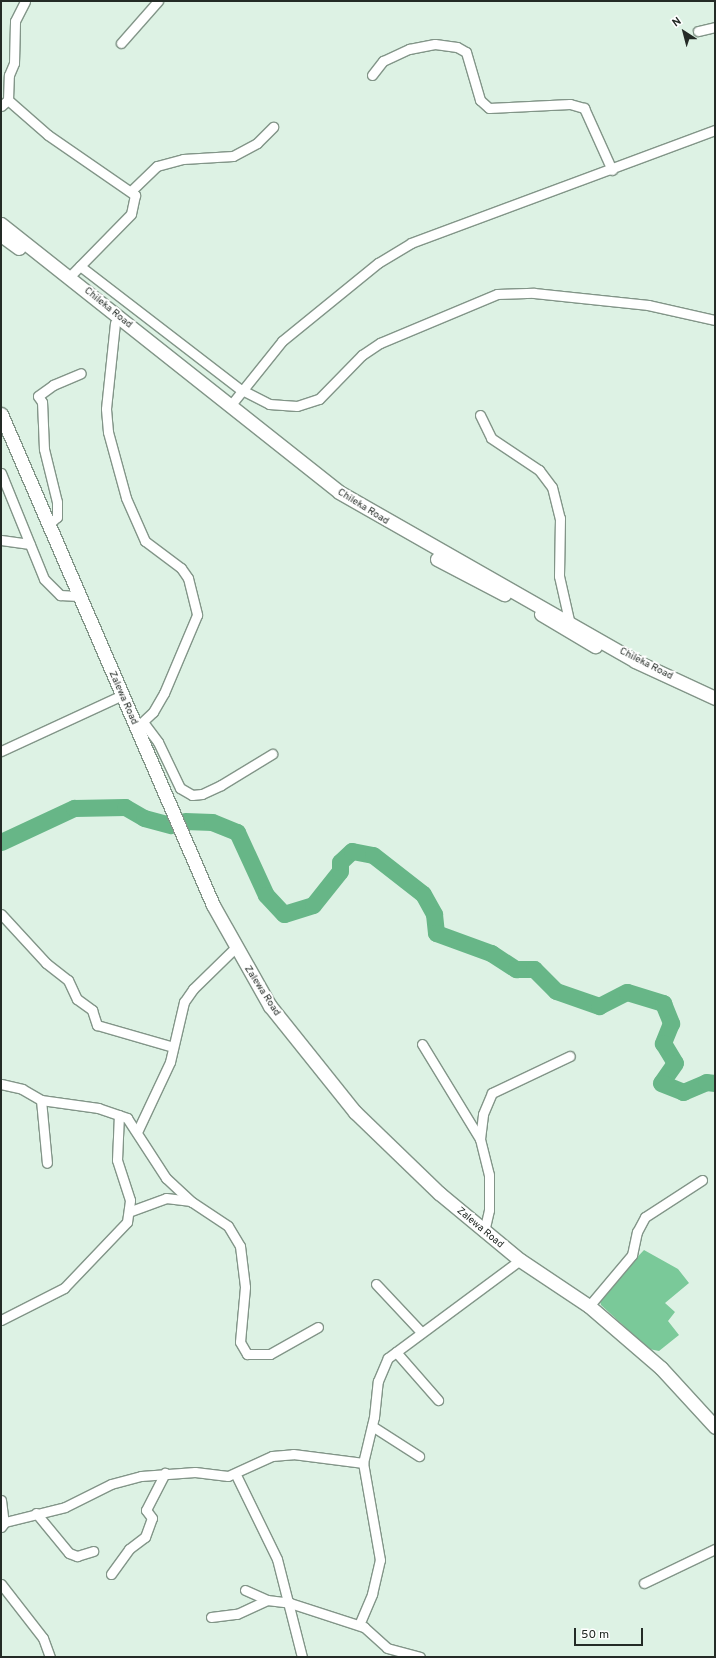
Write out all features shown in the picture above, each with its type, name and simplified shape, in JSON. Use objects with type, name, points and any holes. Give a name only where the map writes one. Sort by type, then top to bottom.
[{"type":"highway","name":"Chileka Road","points":[[1,224],[70,276],[230,406],[345,496],[569,620],[635,661],[715,698]]},
{"type":"highway","points":[[1,235],[115,323],[299,473],[381,528],[522,603],[631,667],[715,706]]},
{"type":"highway","name":"Zalewa Road","points":[[1,414],[78,596],[122,695],[140,725],[235,948],[270,1006],[355,1112],[484,1232],[520,1260],[589,1306],[661,1368],[711,1415],[715,1427]]},
{"type":"street","points":[[25,1],[15,21],[14,63],[4,105],[131,191],[135,196],[131,214],[70,276]]},
{"type":"street","points":[[121,43],[158,1]]},
{"type":"street","points":[[698,31],[715,27]]},
{"type":"street","points":[[372,75],[383,62],[409,49],[435,44],[457,47],[466,52],[480,100],[489,108],[570,104],[584,108],[612,170]]},
{"type":"street","points":[[131,191],[157,166],[183,159],[233,156],[256,143],[273,127]]},
{"type":"street","points":[[230,406],[240,389],[282,341],[378,263],[442,229],[612,170],[715,130]]},
{"type":"street","points":[[80,266],[240,389],[261,402],[307,404],[319,398],[362,355],[380,343],[496,294],[534,293],[648,304],[715,320]]},
{"type":"street","points":[[115,323],[106,409],[108,432],[126,498],[145,541],[181,568],[188,578],[197,615],[164,693],[140,725],[158,742],[180,788],[192,794],[202,794],[221,785],[272,754]]},
{"type":"street","points":[[48,525],[57,517],[57,502],[44,449],[42,402],[38,396],[53,384],[81,373]]},
{"type":"street","points":[[480,415],[491,438],[539,470],[552,487],[560,514],[559,570],[569,620]]},
{"type":"street","points":[[1,473],[30,544],[51,589],[60,595],[78,596]]},
{"type":"street","points":[[1,540],[30,544]]},
{"type":"street","points":[[1,751],[122,695]]},
{"type":"street","points":[[1,914],[46,963],[68,980],[77,999],[92,1010],[97,1025],[173,1047]]},
{"type":"street","points":[[138,1130],[158,1093],[173,1047],[184,1002],[235,948]]},
{"type":"street","points":[[422,1044],[480,1139],[489,1175],[489,1210],[484,1232]]},
{"type":"street","points":[[480,1139],[483,1114],[492,1093],[570,1056]]},
{"type":"street","points":[[1,1084],[22,1090],[42,1100],[98,1108],[119,1115],[138,1130],[157,1167],[192,1202],[228,1226],[240,1246],[245,1287],[242,1350],[256,1356],[270,1354],[318,1327]]},
{"type":"street","points":[[42,1100],[48,1163]]},
{"type":"street","points":[[1,1320],[64,1288],[127,1222],[131,1211],[118,1168],[119,1115]]},
{"type":"street","points":[[589,1306],[632,1255],[637,1232],[645,1217],[702,1180]]},
{"type":"street","points":[[131,1211],[166,1198],[192,1202]]},
{"type":"street","points":[[359,1625],[372,1594],[380,1560],[363,1464],[372,1426],[382,1366],[396,1352],[421,1332],[520,1260]]},
{"type":"street","points":[[376,1284],[421,1332]]},
{"type":"street","points":[[396,1352],[438,1400]]},
{"type":"street","points":[[372,1426],[419,1456]]},
{"type":"street","points":[[1,1500],[2,1524],[36,1513],[65,1508],[111,1484],[164,1473],[236,1475],[261,1460],[279,1455],[308,1454],[363,1464]]},
{"type":"street","points":[[112,1574],[129,1549],[144,1537],[152,1518],[146,1510],[164,1473]]},
{"type":"street","points":[[236,1475],[276,1560],[290,1603],[302,1657]]},
{"type":"street","points":[[36,1513],[69,1553],[77,1556],[93,1551]]},
{"type":"street","points":[[644,1583],[715,1549]]},
{"type":"street","points":[[1,1584],[43,1638],[50,1657]]},
{"type":"street","points":[[245,1590],[267,1600],[290,1603],[359,1625],[388,1648],[420,1657]]},
{"type":"street","points":[[212,1618],[236,1614],[267,1600]]},
{"type":"green space","points":[[644,1250],[678,1269],[689,1283],[665,1303],[675,1312],[668,1321],[679,1335],[659,1351],[649,1349],[601,1305],[599,1298]]},
{"type":"waterway","points":[[1,842],[74,808],[125,807],[144,818],[171,825]]},
{"type":"waterway","points":[[185,821],[212,822],[237,832],[266,895],[284,914],[313,905],[340,871],[340,862],[352,851],[373,855],[423,894],[434,914],[436,933],[491,953],[516,969],[534,969],[556,991],[599,1006],[627,992],[663,1003],[671,1023],[663,1043],[675,1063],[661,1083],[683,1092],[706,1082],[715,1083]]}]
